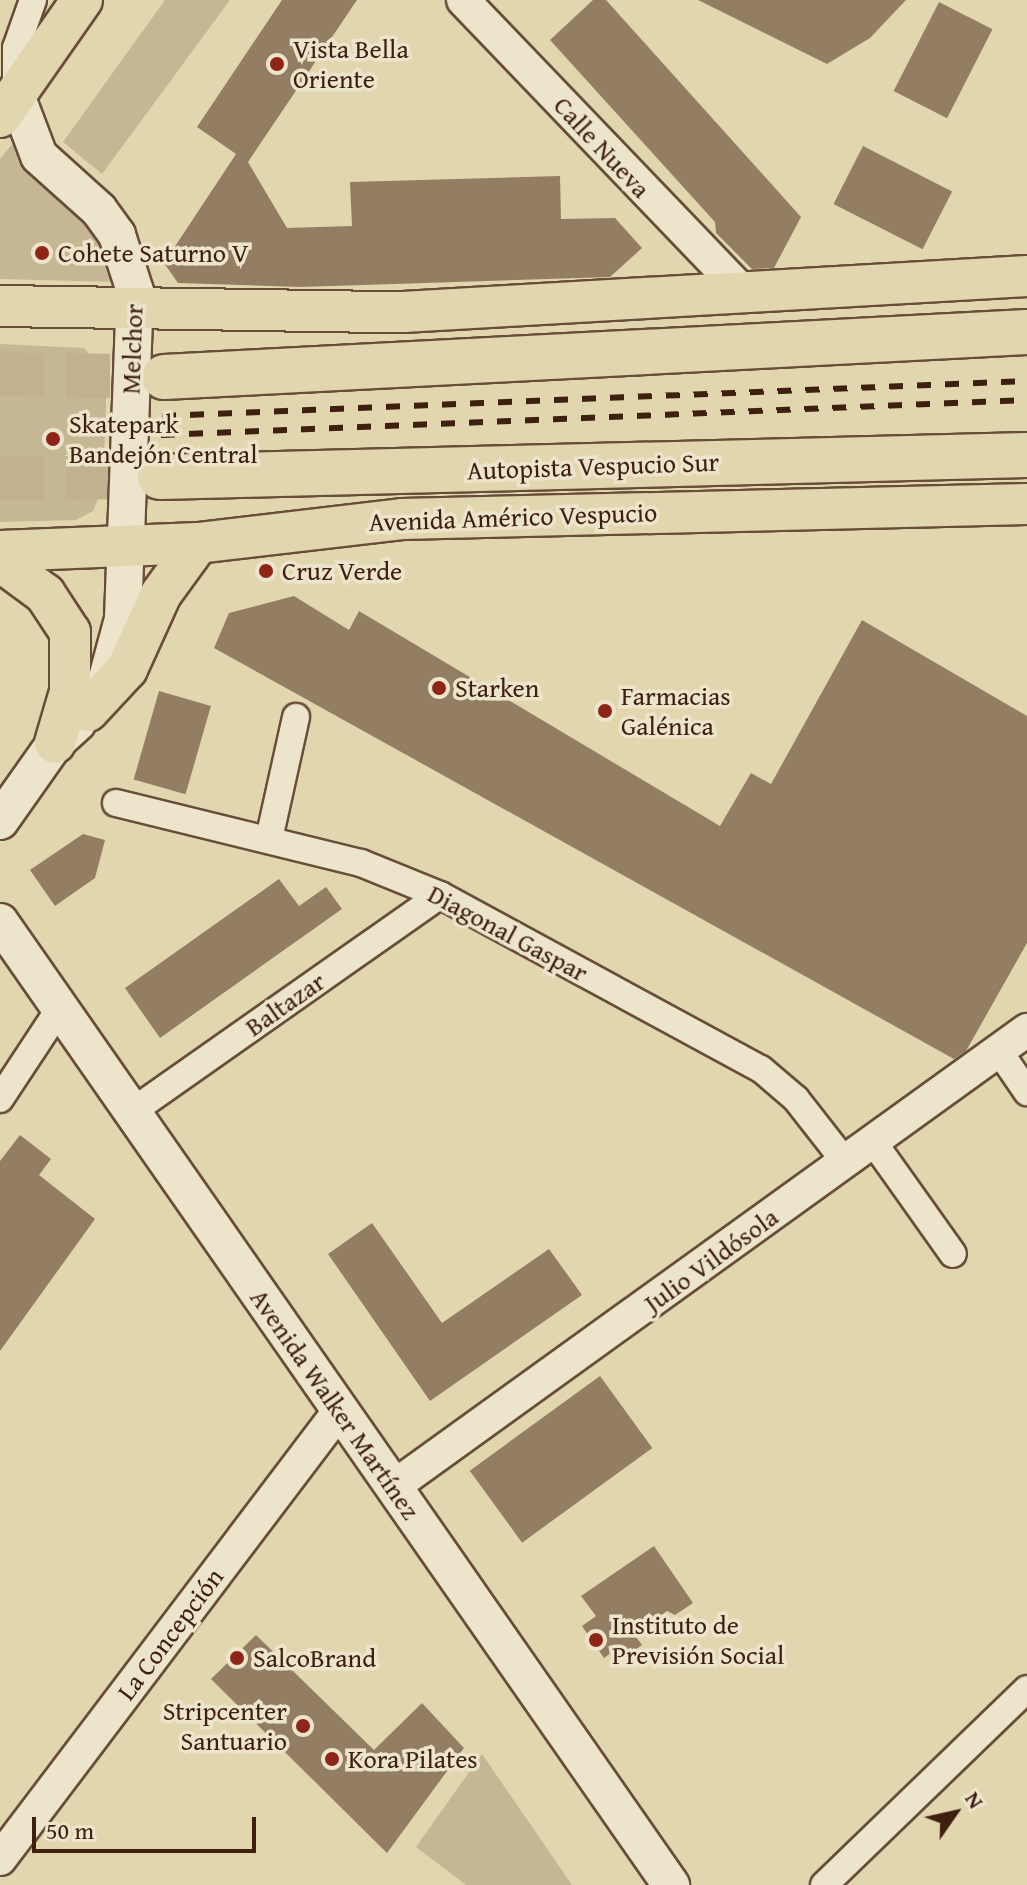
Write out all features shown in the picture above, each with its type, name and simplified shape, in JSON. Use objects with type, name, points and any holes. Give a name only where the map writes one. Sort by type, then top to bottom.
[{"type":"highway","points":[[164,377],[1027,332]]},
{"type":"highway","name":"Autopista Vespucio Sur","points":[[160,477],[1027,455]]},
{"type":"main road","points":[[8,106],[82,0]]},
{"type":"main road","name":"Melchor","points":[[8,106],[39,156],[99,210],[117,235],[129,263],[134,311],[123,547]]},
{"type":"main road","points":[[0,306],[134,311],[403,312],[1027,276]]},
{"type":"main road","name":"Avenida Américo Vespucio","points":[[0,551],[198,543],[402,519],[1027,504]]},
{"type":"main road","points":[[0,821],[55,743],[127,669],[164,589],[198,543]]},
{"type":"main road","points":[[88,711],[119,644],[123,547]]},
{"type":"main road","points":[[0,561],[45,594],[70,632],[70,692],[55,743]]},
{"type":"main road","name":"Avenida Walker Martínez","points":[[0,922],[58,1011],[671,1885]]},
{"type":"street","points":[[8,106],[16,48],[33,0]]},
{"type":"street","name":"Calle Nueva","points":[[463,0],[743,292]]},
{"type":"street","points":[[269,839],[296,717]]},
{"type":"street","name":"Diagonal Gaspar","points":[[116,803],[361,863],[440,895],[761,1069],[796,1099],[846,1163]]},
{"type":"street","name":"Baltazar","points":[[130,1113],[440,895]]},
{"type":"street","points":[[0,1099],[58,1011]]},
{"type":"street","name":"Julio Vildósola","points":[[393,1487],[1027,1030]]},
{"type":"street","points":[[999,1051],[1027,1092]]},
{"type":"street","points":[[874,1143],[953,1254]]},
{"type":"street","name":"La Concepción","points":[[0,1859],[340,1410]]},
{"type":"street","points":[[824,1885],[1027,1689]]},
{"type":"shaded area","points":[[165,0],[230,0],[102,174],[63,142]]},
{"type":"shaded area","points":[[12,144],[101,232],[114,282],[0,279],[0,159]]},
{"type":"shaded area","name":"Skatepark Bandejón Central","points":[[0,344],[84,348],[107,376],[103,487],[93,511],[76,520],[0,522]]},
{"type":"shaded area","points":[[482,1754],[572,1885],[466,1885],[416,1847]]},
{"type":"building","points":[[282,0],[357,0],[248,162],[287,228],[352,226],[350,182],[560,176],[561,219],[615,218],[642,248],[610,277],[301,287],[178,283],[164,263],[236,154],[197,127]]},
{"type":"building","points":[[593,0],[606,0],[801,217],[774,268],[752,269],[716,233],[715,222],[550,40]]},
{"type":"building","points":[[698,0],[906,0],[870,38],[827,64]]},
{"type":"building","points":[[939,2],[992,29],[947,118],[894,91]]},
{"type":"building","points":[[863,146],[952,191],[923,249],[833,204]]},
{"type":"building","points":[[294,596],[349,630],[359,611],[720,826],[751,773],[771,784],[862,620],[1027,716],[1027,943],[966,1051],[954,1059],[214,648],[229,613]]},
{"type":"building","points":[[159,691],[211,706],[186,794],[134,779]]},
{"type":"building","points":[[83,834],[105,840],[95,878],[55,906],[30,870]]},
{"type":"building","points":[[279,879],[299,906],[326,887],[342,909],[160,1038],[125,988]]},
{"type":"building","points":[[20,1135],[51,1159],[39,1175],[95,1219],[0,1351],[0,1161]]},
{"type":"building","points":[[372,1223],[442,1323],[549,1249],[582,1295],[430,1401],[328,1254]]},
{"type":"building","points":[[600,1376],[652,1448],[522,1543],[470,1471]]},
{"type":"building","points":[[654,1546],[693,1603],[675,1615],[667,1611],[634,1634],[642,1645],[622,1659],[615,1650],[604,1658],[582,1626],[596,1616],[581,1596]]},
{"type":"building","name":"Stripcenter Santuario","points":[[256,1635],[374,1750],[422,1703],[464,1748],[387,1853],[211,1679]]},
{"type":"tunnel","points":[[0,374],[164,377]]},
{"type":"tunnel","points":[[0,478],[160,477]]},
{"type":"railway","points":[[162,416],[1027,381]]},
{"type":"railway","points":[[161,435],[1027,400]]},
{"type":"place","name":"Vista Bella Oriente","points":[[277,64]]},
{"type":"place","name":"Cohete Saturno V","points":[[42,253]]},
{"type":"place","name":"Skatepark Bandejón Central","points":[[53,439]]},
{"type":"place","name":"Cruz Verde","points":[[266,571]]},
{"type":"place","name":"Starken","points":[[439,688]]},
{"type":"place","name":"Farmacias Galénica","points":[[605,711]]},
{"type":"place","name":"Instituto de Previsión Social","points":[[596,1640]]},
{"type":"place","name":"SalcoBrand","points":[[237,1658]]},
{"type":"place","name":"Stripcenter Santuario","points":[[303,1726]]},
{"type":"place","name":"Kora Pilates","points":[[332,1759]]}]
